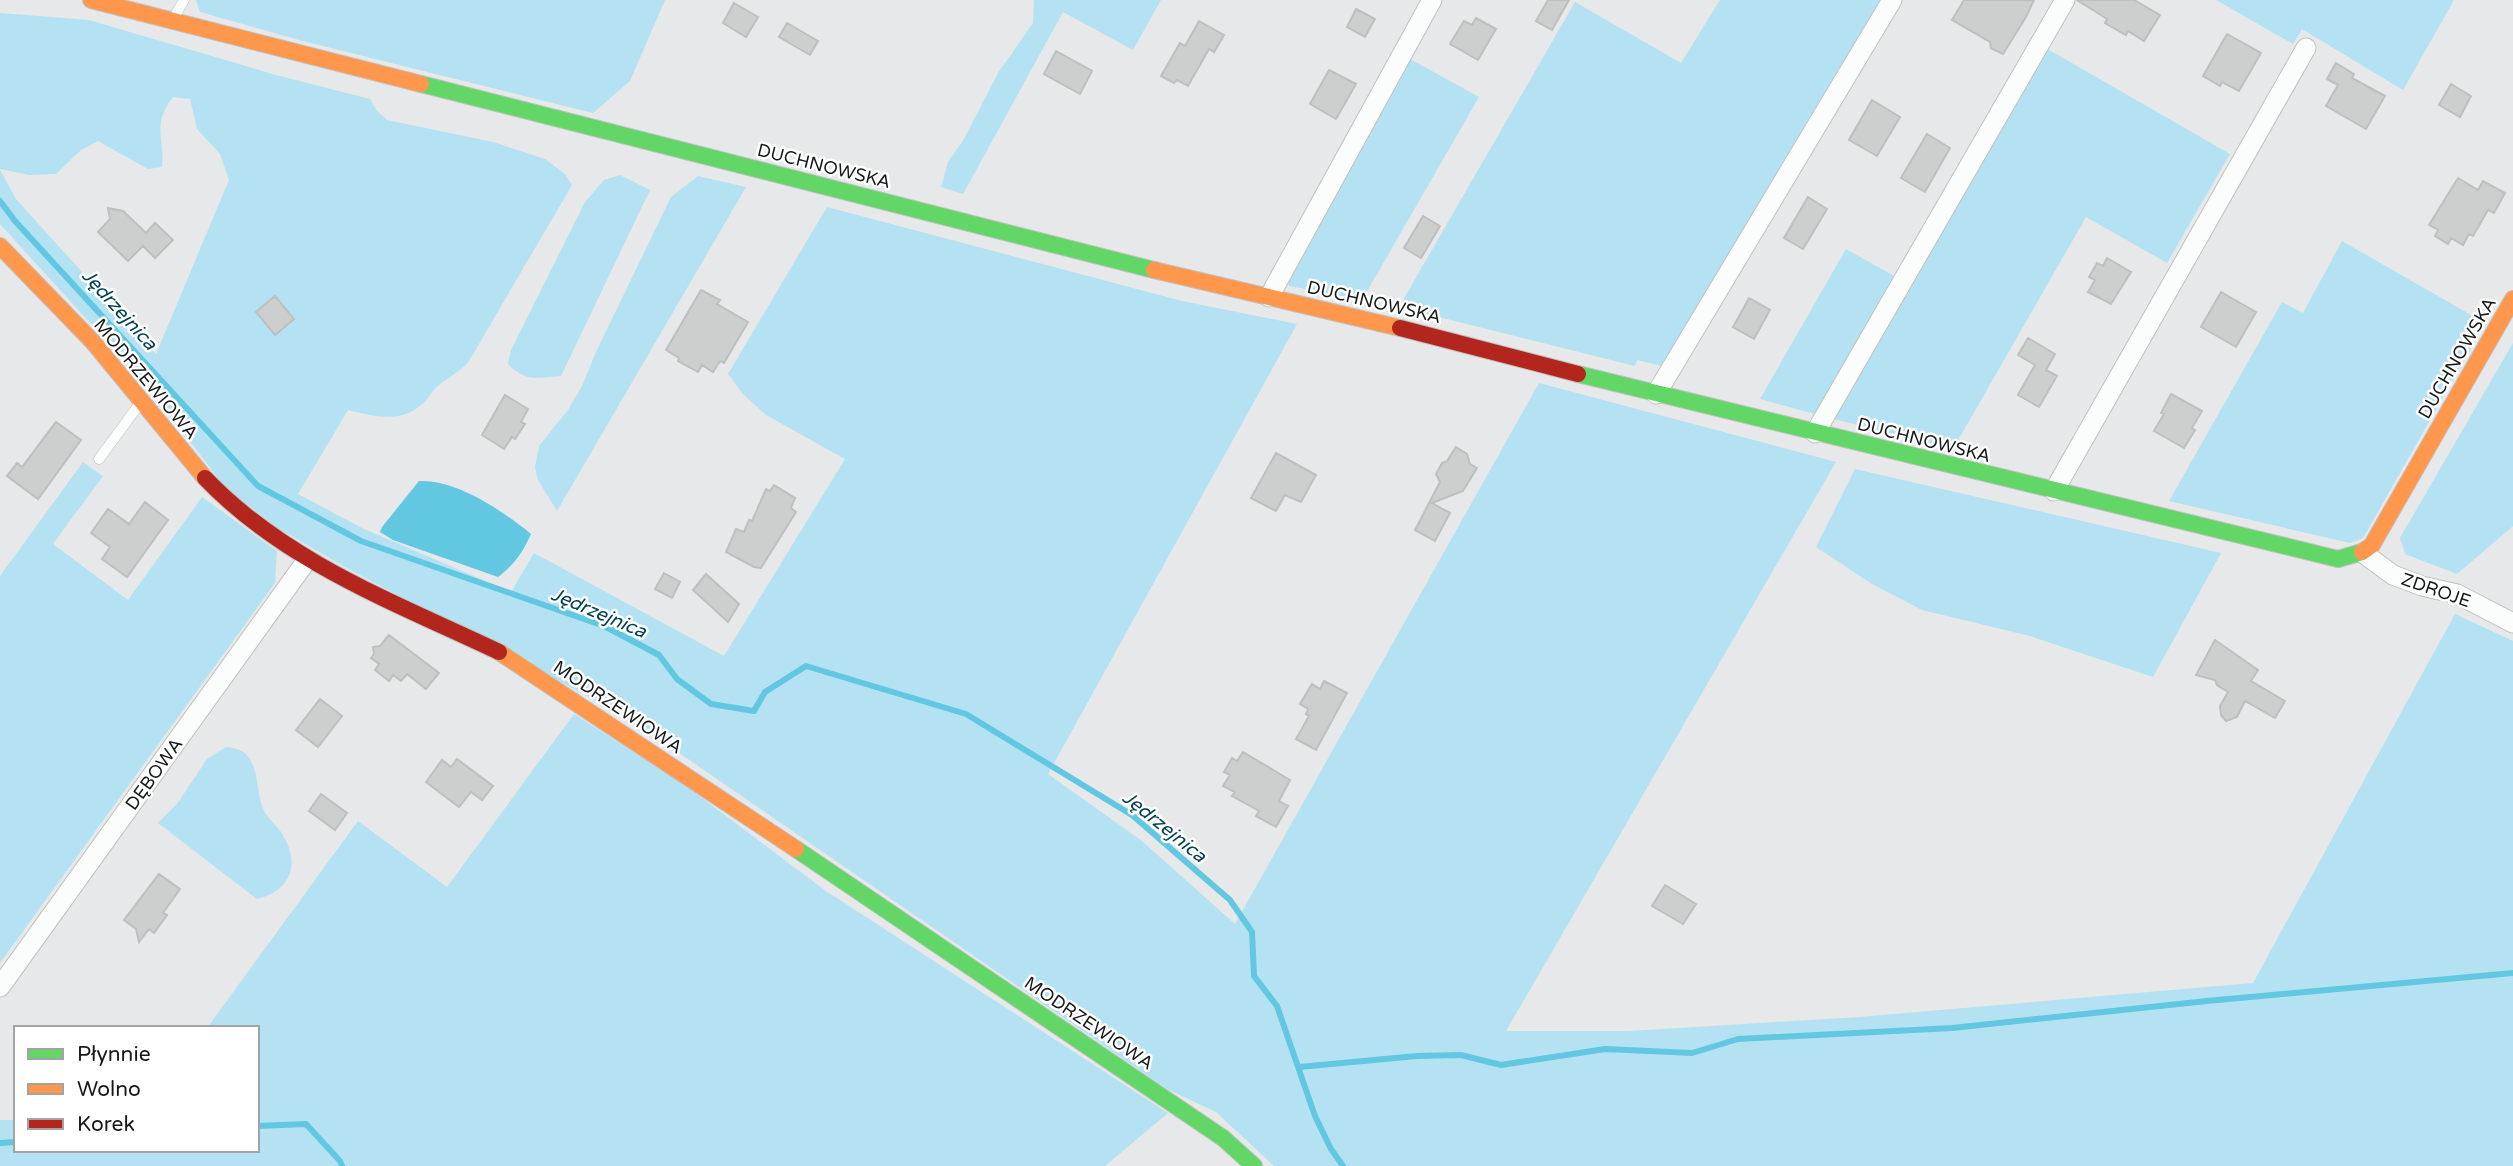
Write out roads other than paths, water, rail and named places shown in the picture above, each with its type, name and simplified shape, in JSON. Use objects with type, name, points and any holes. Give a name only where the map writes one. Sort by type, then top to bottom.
[{"type":"street","name":"DUCHNOWSKA","points":[[91,0],[1269,297],[1427,334],[1656,394],[2339,559],[2363,553],[2372,545],[2513,299]]},
{"type":"street","points":[[1269,297],[1432,0]]},
{"type":"street","points":[[1656,394],[1892,0]]},
{"type":"street","points":[[1815,433],[2065,0]]},
{"type":"street","points":[[2054,491],[2306,48]]},
{"type":"street","name":"MODRZEWIOWA","points":[[0,246],[93,342],[190,462],[223,497],[254,524],[307,560],[509,657],[1062,1027],[1223,1138],[1254,1166]]},
{"type":"street","name":"ZDROJE","points":[[2363,553],[2393,575],[2422,586],[2457,594],[2513,622]]},
{"type":"street","name":"DĘBOWA","points":[[0,987],[307,560]]},
{"type":"lane","points":[[171,22],[184,0]]},
{"type":"lane","points":[[99,459],[141,401]]},
{"type":"water","points":[[419,481],[449,485],[464,491],[493,506],[531,534],[513,563],[498,577],[393,540],[380,532]]},
{"type":"waterway","name":"Jędrzejnica","points":[[0,201],[15,221],[258,486],[361,541],[604,626],[659,655],[677,679],[711,704],[754,711],[765,692],[806,666],[966,714],[1132,815],[1230,900],[1252,932],[1254,976],[1277,1006],[1315,1116],[1331,1149],[1343,1166]]},
{"type":"waterway","points":[[1299,1067],[1417,1056],[1461,1055],[1501,1065],[1605,1049],[1692,1053],[1738,1039],[1952,1028],[2513,973]]},
{"type":"waterway","points":[[259,1126],[306,1124],[342,1166]]},
{"type":"waterway","points":[[0,1143],[14,1142]]}]
